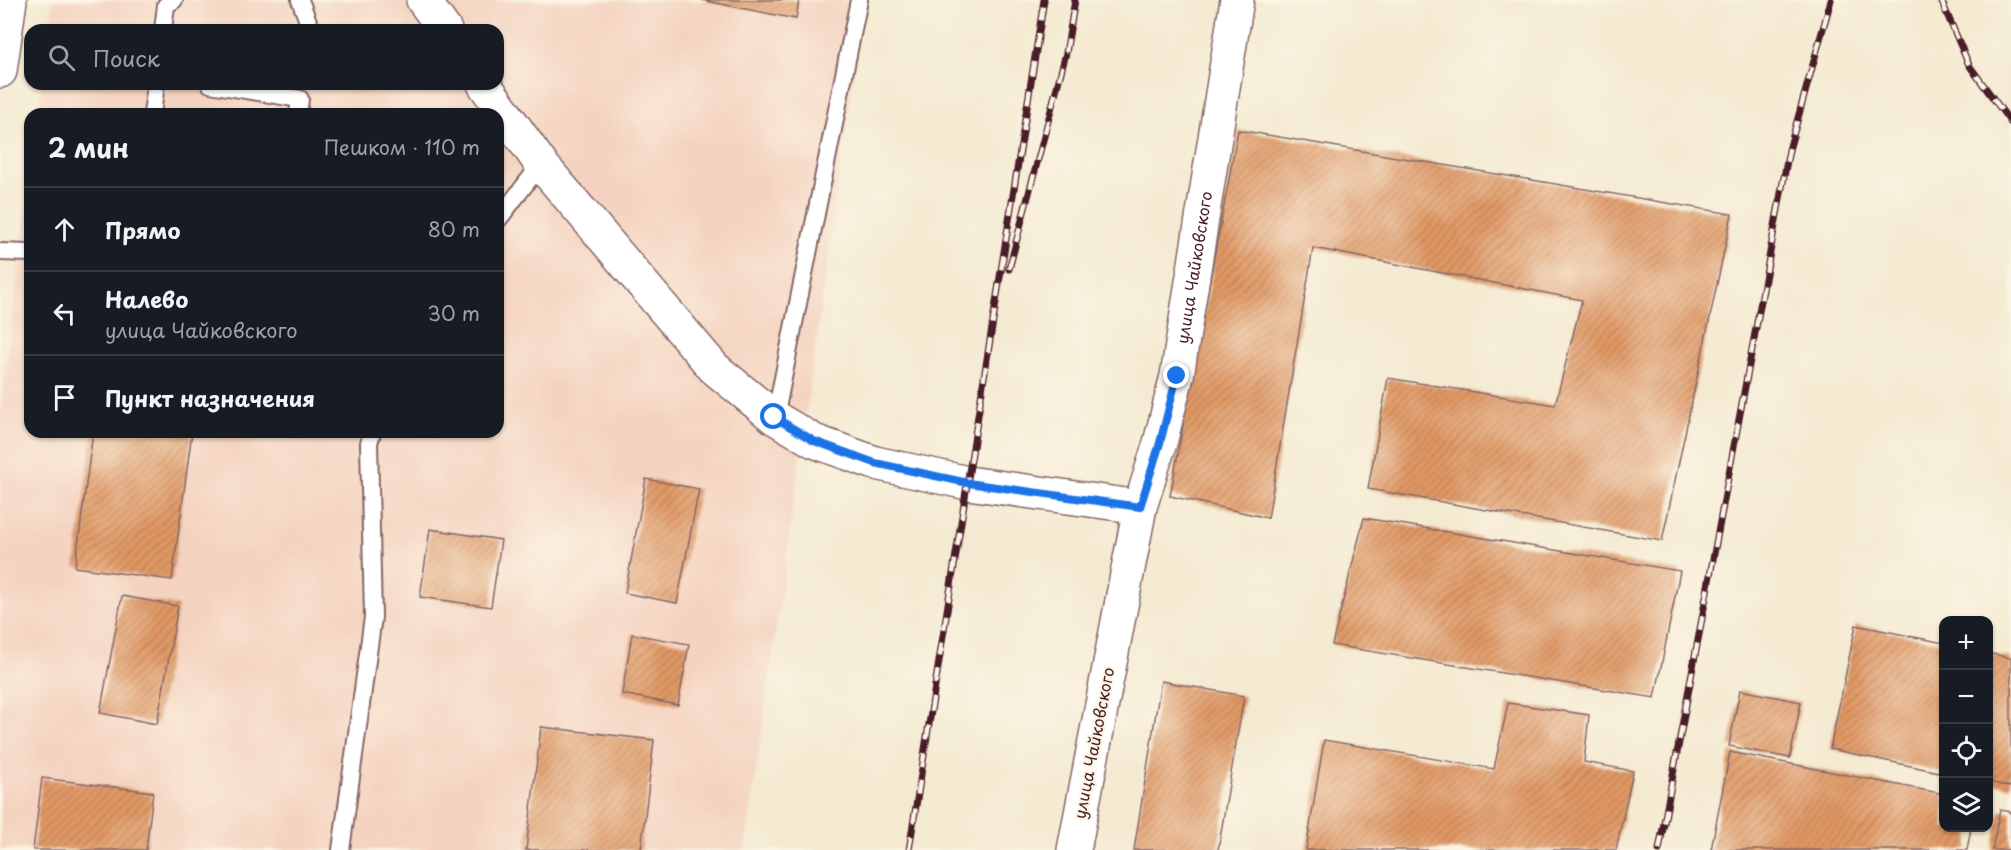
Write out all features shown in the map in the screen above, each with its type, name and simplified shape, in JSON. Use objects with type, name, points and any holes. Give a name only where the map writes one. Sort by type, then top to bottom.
[{"type":"street","points":[[0,71],[10,0]]},
{"type":"street","points":[[423,0],[441,24]]},
{"type":"street","name":"улица Чайковского","points":[[1074,850],[1140,507],[1160,443],[1177,376],[1237,0]]},
{"type":"street","points":[[488,90],[501,108]]},
{"type":"street","points":[[504,112],[541,164],[714,368],[774,417],[814,441],[875,463],[968,483],[1140,507]]},
{"type":"lane","points":[[164,24],[166,5],[174,0]]},
{"type":"lane","points":[[300,0],[309,24]]},
{"type":"lane","points":[[774,417],[859,0]]},
{"type":"lane","points":[[153,108],[155,90]]},
{"type":"lane","points":[[246,90],[300,99]]},
{"type":"lane","points":[[504,212],[541,164]]},
{"type":"lane","points":[[0,252],[24,253]]},
{"type":"lane","points":[[341,850],[373,617],[370,438]]},
{"type":"shaded area","points":[[53,0],[864,0],[745,850],[0,850],[0,413],[24,224],[24,438],[504,438],[504,108],[39,108],[41,90],[504,90],[504,24],[50,24]]},
{"type":"building","points":[[701,0],[799,0],[796,19]]},
{"type":"building","points":[[1238,130],[1732,214],[1662,541],[1368,489],[1388,378],[1555,405],[1582,300],[1313,248],[1268,518],[1170,496]]},
{"type":"building","points":[[92,438],[191,438],[172,580],[75,567]]},
{"type":"building","points":[[646,479],[699,489],[677,603],[625,593]]},
{"type":"building","points":[[1364,518],[1680,571],[1655,698],[1332,645]]},
{"type":"building","points":[[430,529],[501,540],[491,607],[420,597]]},
{"type":"building","points":[[122,596],[178,606],[157,724],[100,713]]},
{"type":"building","points":[[1856,625],[1939,642],[1939,772],[1830,749]]},
{"type":"building","points":[[632,634],[689,644],[678,705],[622,694]]},
{"type":"building","points":[[1993,654],[2011,658],[2011,787],[1993,783]]},
{"type":"building","points":[[1161,681],[1244,696],[1218,850],[1134,850]]},
{"type":"building","points":[[1740,690],[1801,702],[1790,758],[1729,746]]},
{"type":"building","points":[[1508,703],[1589,715],[1584,762],[1633,771],[1616,850],[1306,850],[1324,740],[1494,769]]},
{"type":"building","points":[[541,727],[654,740],[641,850],[526,850]]},
{"type":"building","points":[[1730,752],[1939,793],[1939,832],[1970,832],[1967,850],[1711,850]]},
{"type":"building","points":[[42,778],[153,792],[146,850],[33,850]]},
{"type":"building","points":[[2000,810],[2011,812],[2011,850],[1992,850]]},
{"type":"railway","points":[[909,850],[1044,0]]},
{"type":"railway","points":[[1009,269],[1066,53],[1075,0]]},
{"type":"railway","points":[[1659,850],[1789,150],[1831,0]]},
{"type":"railway","points":[[1941,0],[1969,65],[2011,123]]},
{"type":"route","points":[[774,417],[814,441],[875,463],[968,483],[1140,507],[1160,443],[1177,376]]}]
